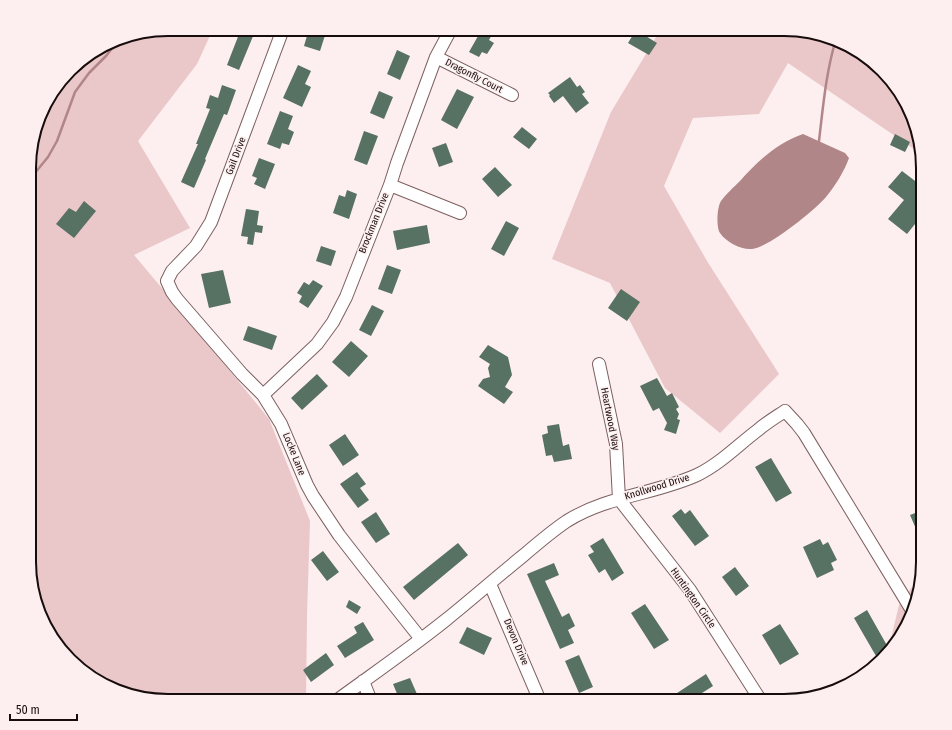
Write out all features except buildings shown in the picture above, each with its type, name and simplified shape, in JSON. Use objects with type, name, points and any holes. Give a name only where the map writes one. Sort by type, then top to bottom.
[{"type":"street","name":"Gail Drive","points":[[170,273],[196,246],[204,236],[211,222],[280,36]]},
{"type":"street","name":"Brockman Drive","points":[[263,395],[317,344],[333,322],[346,297],[390,185],[396,163],[436,57],[447,36]]},
{"type":"street","name":"Dragonfly Court","points":[[436,57],[512,95]]},
{"type":"street","points":[[390,185],[460,213]]},
{"type":"street","name":"Locke Lane","points":[[170,273],[167,281],[174,296],[242,374],[263,395],[281,424],[313,496],[339,535],[421,639]]},
{"type":"street","name":"Heartwood Way","points":[[599,364],[616,444],[619,499]]},
{"type":"street","name":"Knollwood Drive","points":[[345,694],[421,639],[566,522],[579,514],[619,499],[658,489],[698,474],[721,460],[760,428],[785,411],[804,433],[909,605]]},
{"type":"street","name":"Huntington Circle","points":[[619,499],[690,590],[757,694]]},
{"type":"street","name":"Devon Drive","points":[[490,584],[537,694]]},
{"type":"street","points":[[363,681],[368,694]]},
{"type":"shaded area","points":[[168,36],[210,36],[197,64],[138,141],[190,228],[134,255],[269,419],[310,521],[306,694],[159,694],[117,684],[87,667],[58,636],[46,613],[40,596],[36,571],[37,150],[43,125],[50,109],[63,87],[87,63],[109,50],[134,40]]},
{"type":"shaded area","points":[[657,36],[793,36],[818,40],[835,46],[865,63],[889,87],[906,117],[912,134],[914,149],[788,63],[759,114],[693,118],[664,186],[707,261],[779,374],[720,433],[665,388],[610,283],[552,259],[611,112]]},
{"type":"shaded area","points":[[803,134],[845,153],[849,158],[836,184],[820,203],[780,236],[752,249],[739,247],[730,242],[720,233],[718,226],[718,212],[721,201],[768,153],[785,142]]},
{"type":"shaded area","points":[[914,585],[912,596],[906,613],[891,640],[899,605]]},
{"type":"waterway","points":[[819,141],[827,77],[834,46]]},
{"type":"waterway","points":[[36,172],[48,157],[57,141],[75,92],[89,73],[112,49]]}]
